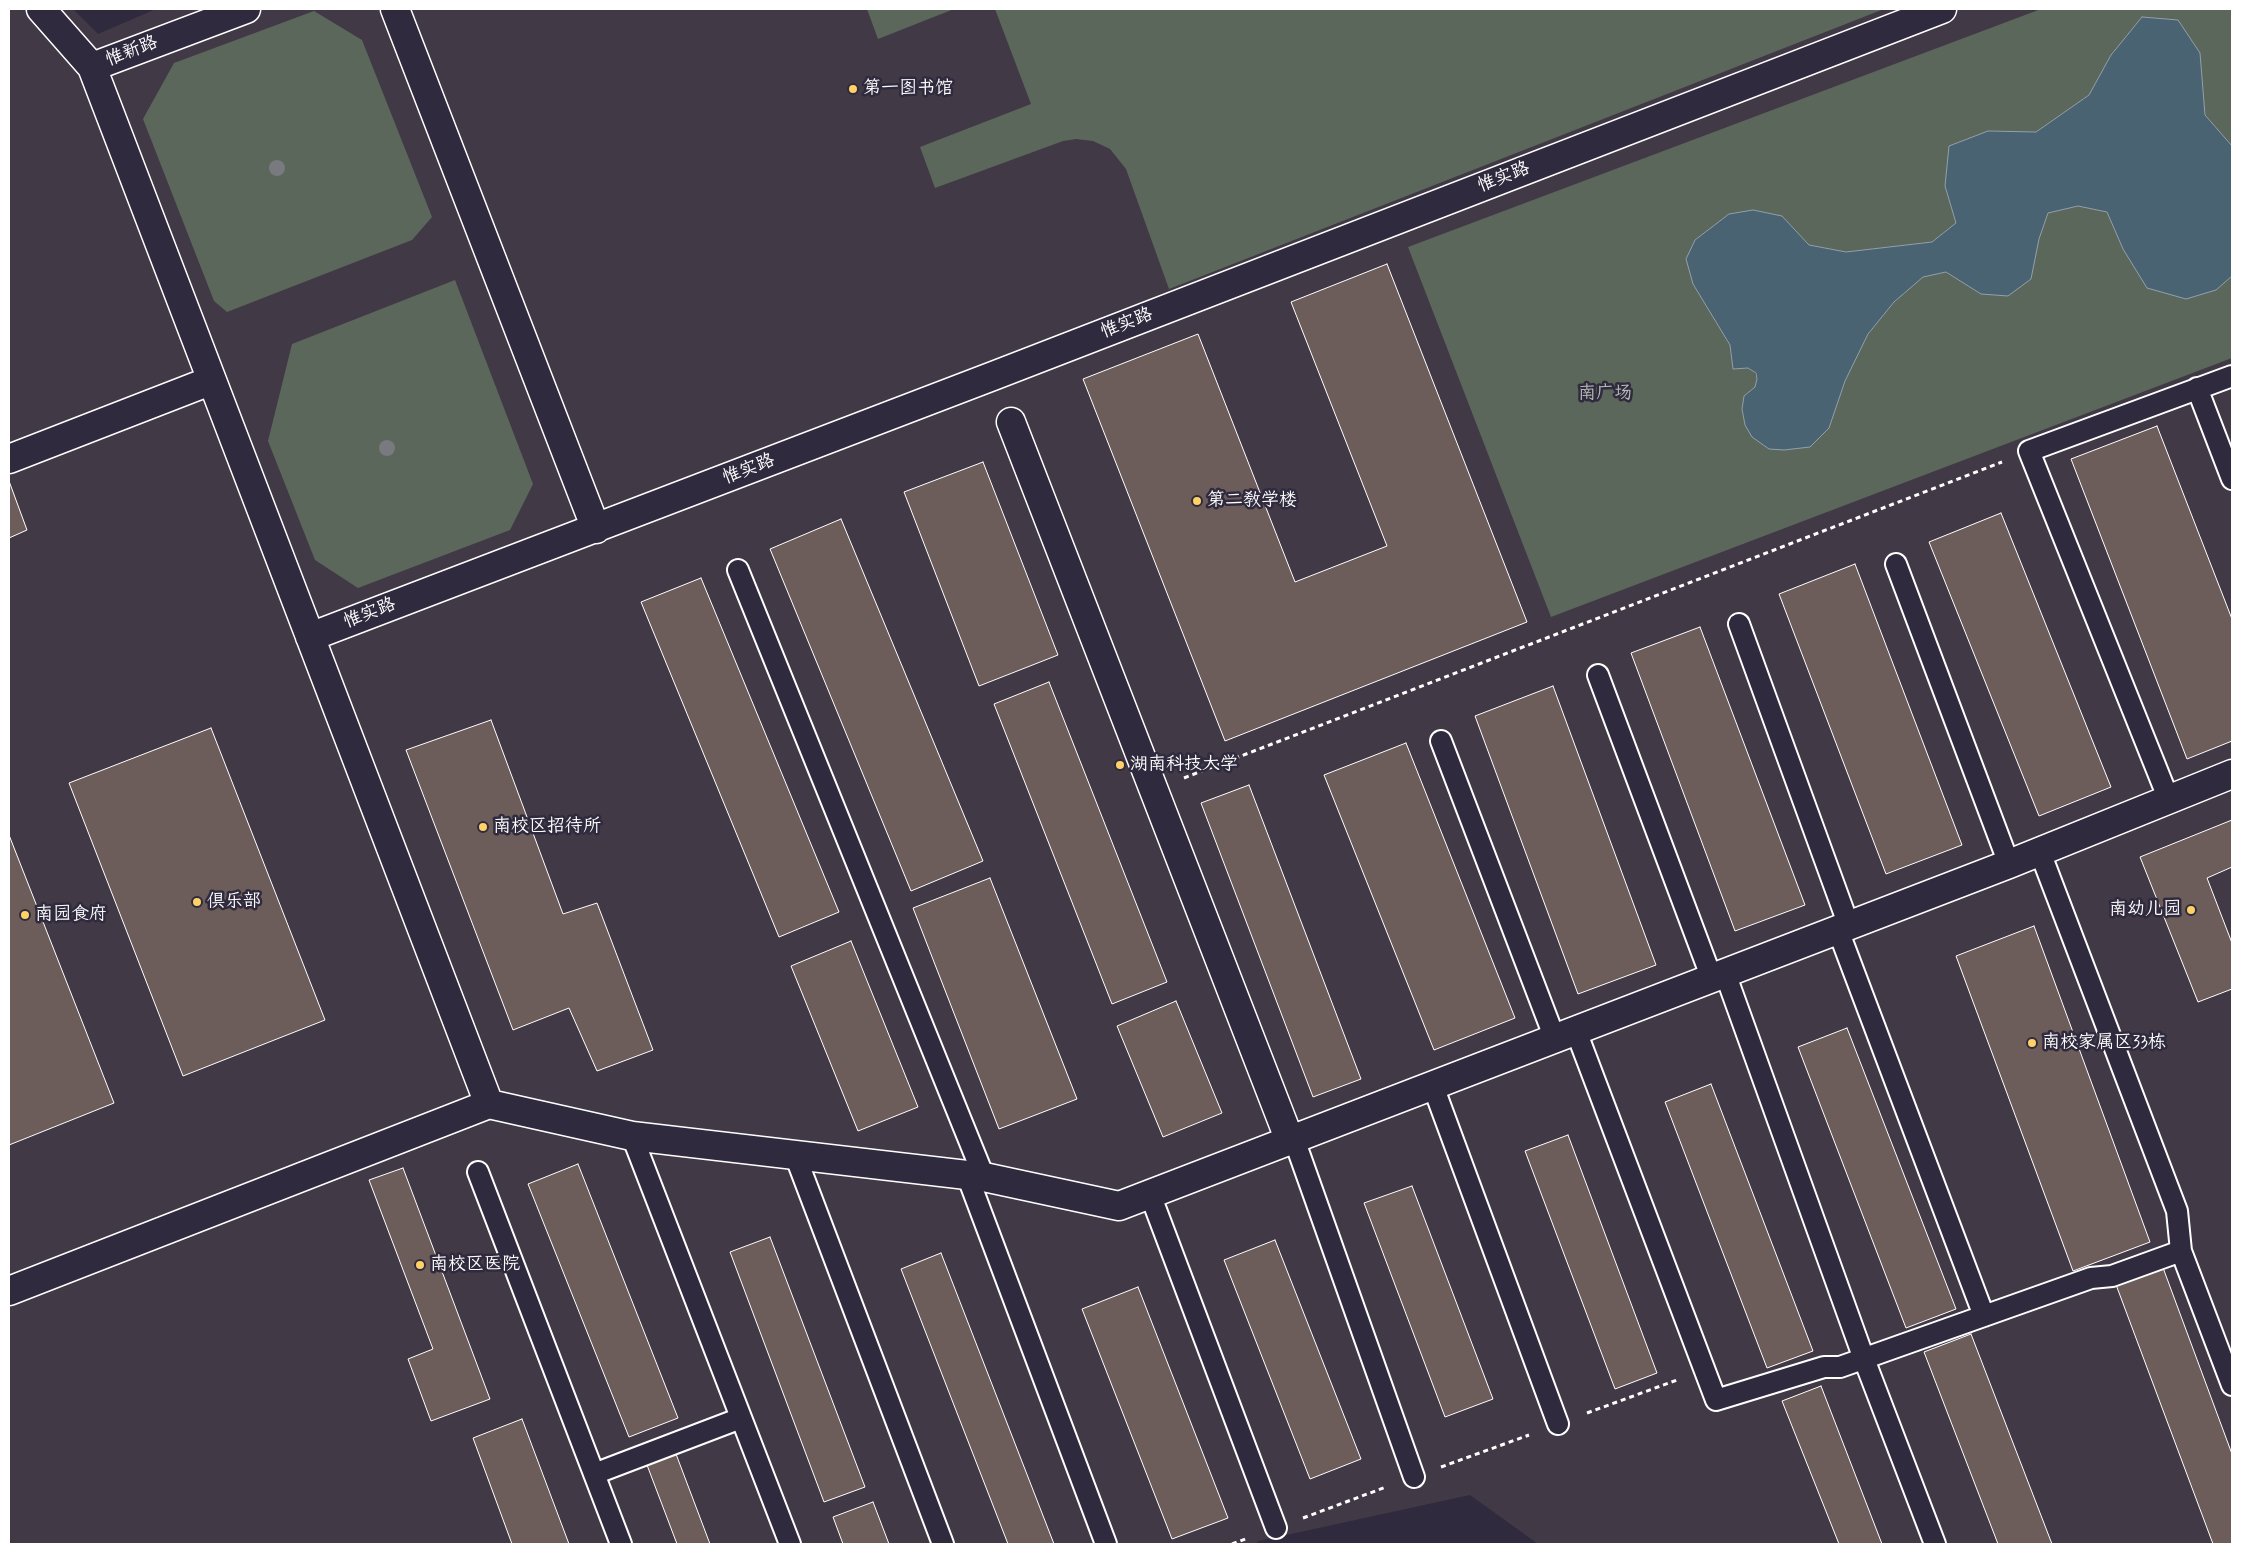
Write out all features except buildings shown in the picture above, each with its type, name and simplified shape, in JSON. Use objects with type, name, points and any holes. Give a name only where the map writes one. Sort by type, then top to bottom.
[{"type":"street","name":"惟新路","points":[[41,9],[92,67],[246,9]]},
{"type":"street","points":[[395,9],[596,529]]},
{"type":"street","name":"惟实路","points":[[310,637],[596,529],[1942,9]]},
{"type":"street","points":[[92,67],[210,381],[489,1104]]},
{"type":"street","points":[[9,459],[210,381]]},
{"type":"street","points":[[1011,422],[1292,1140]]},
{"type":"street","points":[[9,1291],[489,1104],[632,1136],[976,1176],[1119,1206],[2040,852],[2232,774]]},
{"type":"lane","points":[[2169,800],[2029,451],[2232,376]]},
{"type":"lane","points":[[2197,388],[2232,479]]},
{"type":"lane","points":[[1896,564],[2009,864]]},
{"type":"lane","points":[[738,570],[976,1176],[1106,1544]]},
{"type":"lane","points":[[1739,624],[1844,928],[1984,1316]]},
{"type":"lane","points":[[1598,676],[1719,976],[1935,1544]]},
{"type":"lane","points":[[1441,741],[1566,1035],[1716,1400],[1824,1367],[1840,1367],[2091,1278],[2112,1276],[2181,1251]]},
{"type":"lane","points":[[2040,852],[2177,1212],[2181,1251],[2232,1385]]},
{"type":"lane","points":[[1432,1086],[1558,1424]]},
{"type":"lane","points":[[632,1136],[790,1544]]},
{"type":"lane","points":[[1292,1140],[1414,1477]]},
{"type":"lane","points":[[795,1155],[943,1544]]},
{"type":"lane","points":[[478,1172],[621,1544]]},
{"type":"lane","points":[[1150,1194],[1276,1528]]},
{"type":"lane","points":[[594,1474],[741,1418]]},
{"type":"path","points":[[1154,790],[2029,451]]},
{"type":"path","points":[[1232,1544],[1705,1370]]},
{"type":"shaded area","name":"湖南科技大学","points":[[9,9],[73,9],[98,34],[156,9],[2232,9],[2232,1544],[1538,1544],[1470,1495],[1259,1541],[1255,1544],[9,1544]]},
{"type":"green space","points":[[867,9],[954,9],[878,39]]},
{"type":"green space","points":[[995,9],[1884,9],[1169,289],[1126,169],[1110,149],[1093,141],[1076,139],[1063,141],[935,188],[920,147],[1031,104]]},
{"type":"green space","name":"南广场","points":[[2041,9],[2232,9],[2232,146],[2205,115],[2200,53],[2178,20],[2142,17],[2111,55],[2089,95],[2036,132],[1988,131],[1945,186],[1956,223],[1932,242],[1846,252],[1809,245],[1782,216],[1753,210],[1729,214],[1695,240],[1693,284],[1730,345],[1733,369],[1748,368],[1755,373],[1757,379],[1755,387],[1744,396],[1742,410],[1745,425],[1829,428],[1845,381],[1868,334],[1894,302],[1923,277],[1946,272],[1981,294],[2039,239],[2048,213],[2078,206],[2107,212],[2123,249],[2216,290],[2232,276],[2232,358],[1551,617],[1408,247]]},
{"type":"green space","points":[[314,11],[362,40],[432,217],[412,240],[227,312],[214,301],[143,119],[174,63]]},
{"type":"green space","points":[[455,280],[533,484],[510,530],[358,588],[315,560],[268,441],[292,344]]},
{"type":"water","points":[[2142,17],[2178,20],[2200,53],[2205,115],[2232,146],[2232,276],[2216,290],[2186,299],[2147,288],[2123,249],[2107,212],[2078,206],[2048,213],[2039,239],[2031,279],[2008,296],[1981,294],[1946,272],[1923,277],[1894,302],[1868,334],[1845,381],[1829,428],[1810,447],[1784,450],[1769,449],[1752,437],[1745,425],[1742,409],[1744,396],[1755,387],[1756,373],[1748,368],[1733,369],[1730,345],[1693,284],[1686,259],[1695,240],[1729,214],[1753,210],[1782,216],[1809,245],[1846,252],[1932,242],[1956,223],[1945,186],[1949,146],[1988,131],[2036,132],[2089,95],[2111,55]]},
{"type":"place","name":"第一图书馆","points":[[853,89]]},
{"type":"place","name":"第二教学楼","points":[[1197,501]]},
{"type":"place","name":"湖南科技大学","points":[[1120,765]]},
{"type":"place","name":"南校区招待所","points":[[483,827]]},
{"type":"place","name":"俱乐部","points":[[197,902]]},
{"type":"place","name":"南幼儿园","points":[[2191,910]]},
{"type":"place","name":"南园食府","points":[[25,915]]},
{"type":"place","name":"南校家属区33栋","points":[[2032,1043]]},
{"type":"place","name":"南校区医院","points":[[420,1265]]}]
